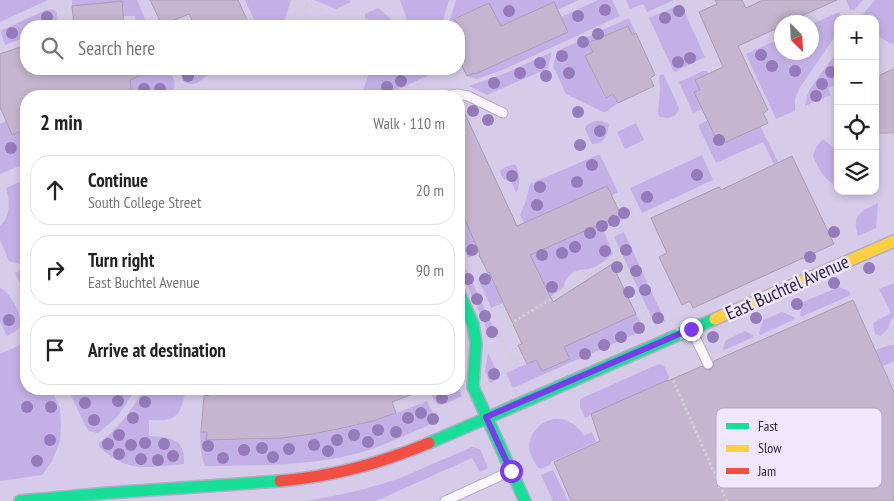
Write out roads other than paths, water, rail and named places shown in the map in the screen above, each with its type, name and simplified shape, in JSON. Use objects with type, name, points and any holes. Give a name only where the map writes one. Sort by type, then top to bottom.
[{"type":"main road","name":"East Buchtel Avenue","points":[[20,501],[100,498],[293,480],[344,472],[381,462],[429,444],[486,417],[894,240]]},
{"type":"main road","points":[[465,306],[473,324],[476,343],[473,387],[525,501]]},
{"type":"lane","points":[[465,96],[503,113]]},
{"type":"lane","points":[[691,329],[708,364]]},
{"type":"lane","points":[[445,501],[511,471]]}]
